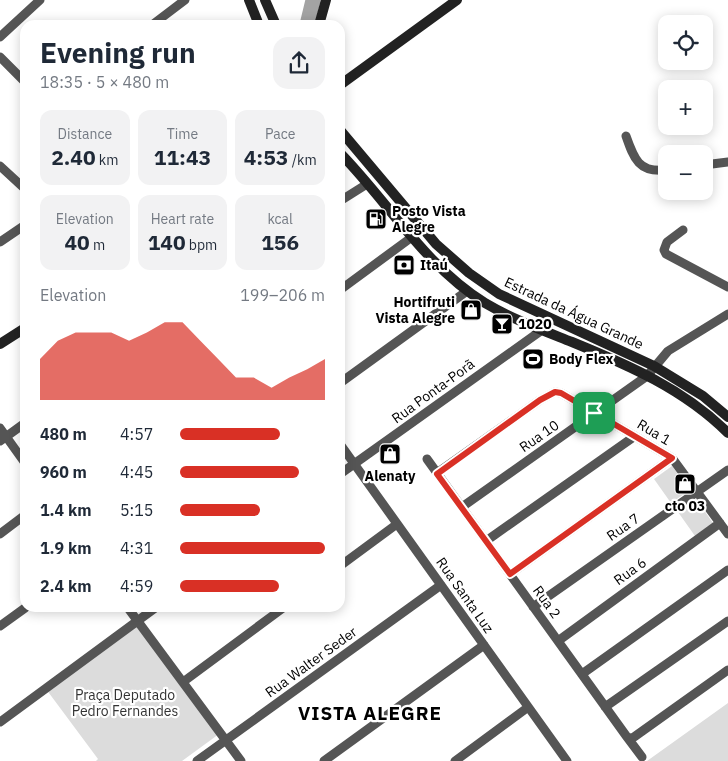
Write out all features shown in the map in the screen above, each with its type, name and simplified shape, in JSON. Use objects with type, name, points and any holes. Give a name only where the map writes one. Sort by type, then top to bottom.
[{"type":"main road","points":[[249,0],[257,20]]},
{"type":"main road","points":[[266,0],[274,20]]},
{"type":"main road","points":[[320,20],[326,0]]},
{"type":"main road","points":[[345,81],[457,0]]},
{"type":"main road","name":"Estrada da Água Grande","points":[[345,136],[436,244],[488,287],[654,366],[703,396],[728,417]]},
{"type":"main road","name":"Estrada da Água Grande","points":[[345,160],[425,252],[467,291],[502,312],[647,376],[687,398],[728,433]]},
{"type":"main road","points":[[0,344],[20,331]]},
{"type":"street","points":[[0,37],[40,0]]},
{"type":"street","points":[[159,20],[185,0]]},
{"type":"street","points":[[0,57],[20,77]]},
{"type":"street","points":[[626,136],[632,154],[641,166],[649,170],[658,170]]},
{"type":"street","points":[[713,164],[728,162]]},
{"type":"street","points":[[0,166],[20,184]]},
{"type":"street","points":[[345,198],[367,184]]},
{"type":"street","points":[[0,242],[20,229]]},
{"type":"street","points":[[683,230],[667,242],[664,250],[666,254],[728,287]]},
{"type":"street","points":[[345,286],[412,237]]},
{"type":"street","points":[[345,379],[467,291]]},
{"type":"street","name":"Rua 10","points":[[462,507],[647,376],[668,351],[728,314]]},
{"type":"street","name":"Rua Ponta-Porã","points":[[345,470],[542,330]]},
{"type":"street","name":"Rua 1","points":[[437,474],[540,400],[555,392],[561,393],[672,458],[728,534]]},
{"type":"street","points":[[3,439],[20,427]]},
{"type":"street","points":[[0,428],[3,439],[20,458]]},
{"type":"street","points":[[486,541],[635,436]]},
{"type":"street","name":"Rua Santa Luz","points":[[345,451],[566,761]]},
{"type":"street","points":[[510,574],[672,458]]},
{"type":"street","name":"Rua 2","points":[[427,459],[605,707],[631,737],[642,757]]},
{"type":"street","name":"Rua 7","points":[[533,607],[728,470]]},
{"type":"street","points":[[0,534],[20,519]]},
{"type":"street","name":"Rua 6","points":[[558,641],[720,522]]},
{"type":"street","points":[[345,562],[397,524]]},
{"type":"street","points":[[582,674],[728,570]]},
{"type":"street","name":"Rua Walter Seder","points":[[197,761],[441,585]]},
{"type":"street","points":[[0,626],[20,612]]},
{"type":"street","points":[[131,612],[241,761]]},
{"type":"street","points":[[0,722],[149,612]]},
{"type":"street","points":[[183,682],[278,612]]},
{"type":"street","points":[[605,707],[728,621]]},
{"type":"street","points":[[324,761],[484,645]]},
{"type":"street","points":[[631,737],[728,670]]},
{"type":"street","points":[[455,761],[528,708]]},
{"type":"green space","points":[[672,466],[690,490],[671,503],[654,479]]},
{"type":"green space","points":[[696,499],[713,523],[695,536],[678,512]]},
{"type":"green space","name":"Praça Deputado Pedro Fernandes","points":[[137,624],[219,734],[182,761],[96,761],[98,759],[46,689]]},
{"type":"green space","points":[[728,703],[728,761],[647,761]]},
{"type":"waterway","points":[[308,20],[313,0]]},
{"type":"place","name":"Posto Vista Alegre","points":[[376,219]]},
{"type":"place","name":"Itaú","points":[[404,265]]},
{"type":"place","name":"Hortifruti Vista Alegre","points":[[471,310]]},
{"type":"place","name":"1020","points":[[502,324]]},
{"type":"place","name":"Body Flex","points":[[533,359]]},
{"type":"place","name":"Alenaty","points":[[390,454]]},
{"type":"place","name":"cto 03","points":[[685,484]]},
{"type":"district","name":"VISTA ALEGRE","points":[[370,713]]},
{"type":"route","points":[[555,392],[561,393],[594,413],[672,458],[510,574],[437,474],[540,400],[555,392]]}]
